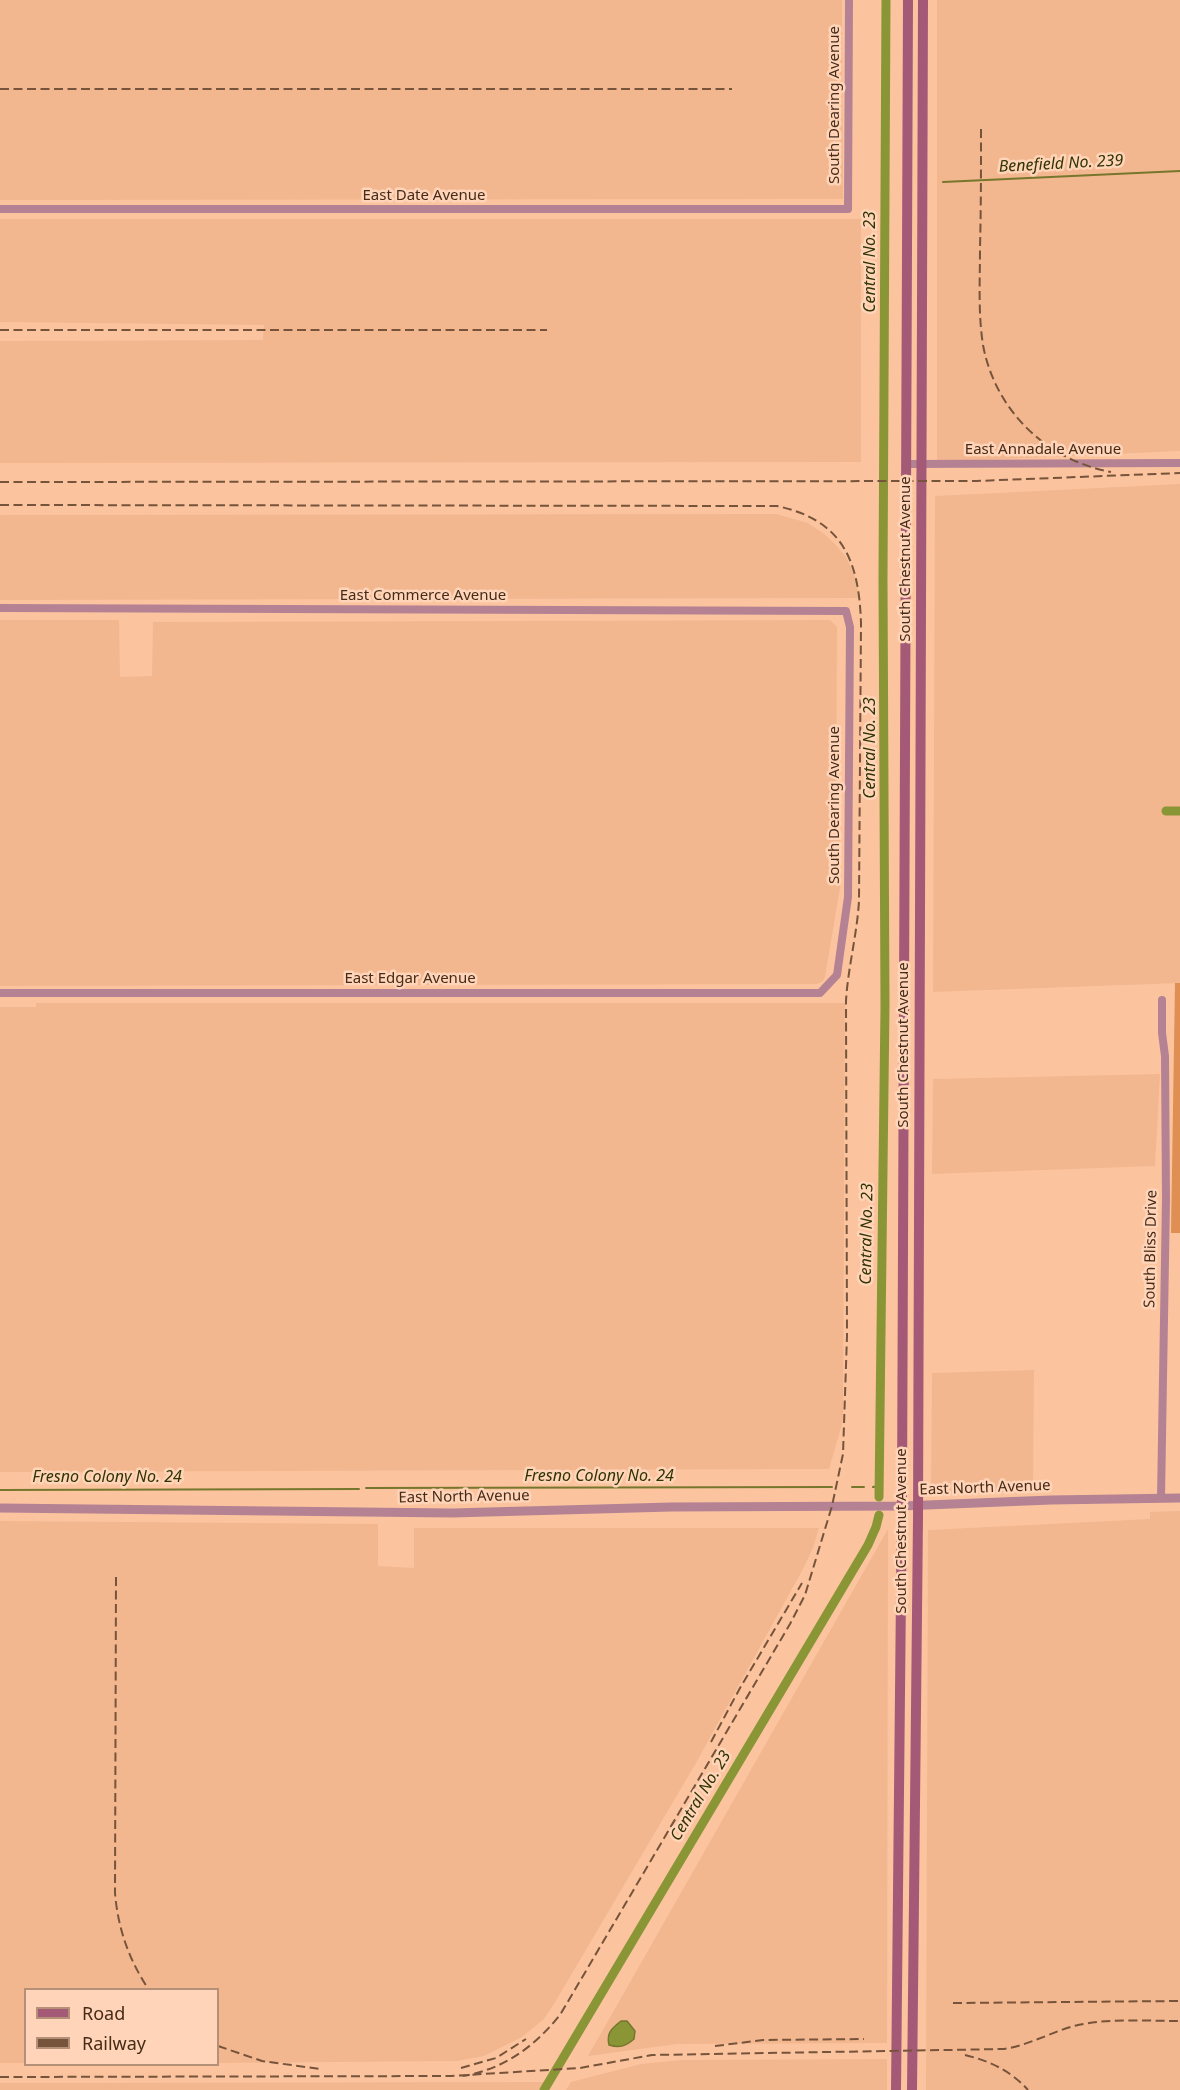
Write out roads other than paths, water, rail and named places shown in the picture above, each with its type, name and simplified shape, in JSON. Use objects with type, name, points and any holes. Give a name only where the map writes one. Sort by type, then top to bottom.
[{"type":"main road","name":"South Chestnut Avenue","points":[[896,2090],[902,1506],[908,0]]},
{"type":"main road","name":"South Chestnut Avenue","points":[[912,2090],[918,1506],[923,0]]},
{"type":"main road","points":[[904,993],[920,993]]},
{"type":"street","name":"South Dearing Avenue","points":[[848,210],[849,0]]},
{"type":"street","name":"East Date Avenue","points":[[0,209],[848,210]]},
{"type":"street","name":"East Annadale Avenue","points":[[906,464],[1180,463]]},
{"type":"street","name":"East Commerce Avenue","points":[[0,608],[846,611]]},
{"type":"street","name":"South Dearing Avenue","points":[[820,993],[837,975],[848,897],[850,627],[846,611]]},
{"type":"street","name":"East Edgar Avenue","points":[[0,993],[820,993]]},
{"type":"street","name":"South Bliss Drive","points":[[1161,1498],[1166,1200],[1165,1056],[1162,1000]]},
{"type":"street","name":"East North Avenue","points":[[0,1508],[405,1513],[671,1507],[918,1506],[1051,1500],[1180,1498]]},
{"type":"waterway","name":"Central No. 23","points":[[879,1497],[885,1006],[883,579],[886,0]]},
{"type":"waterway","name":"Benefield No. 239","points":[[943,182],[1180,171]]},
{"type":"waterway","points":[[1166,811],[1180,811]]},
{"type":"waterway","name":"Fresno Colony No. 24","points":[[873,1487],[879,1486]]},
{"type":"waterway","name":"Fresno Colony No. 24","points":[[366,1488],[832,1487]]},
{"type":"waterway","name":"Fresno Colony No. 24","points":[[852,1487],[864,1487]]},
{"type":"waterway","name":"Fresno Colony No. 24","points":[[0,1490],[359,1489]]},
{"type":"waterway","name":"Central No. 23","points":[[544,2090],[868,1545],[879,1515]]},
{"type":"railway","points":[[0,89],[732,89]]},
{"type":"railway","points":[[981,129],[980,309],[981,333],[989,369],[1012,411],[1045,444],[1087,466],[1111,472]]},
{"type":"railway","points":[[0,330],[547,330]]},
{"type":"railway","points":[[0,482],[976,481],[1180,473]]},
{"type":"railway","points":[[0,505],[777,506],[818,521],[843,546],[851,562],[860,601],[861,623],[859,901],[846,1001],[847,1336],[843,1454],[832,1506],[805,1595],[790,1624],[560,2015],[540,2037],[517,2055],[492,2068],[463,2076]]},
{"type":"railway","points":[[116,1577],[115,1893],[126,1944],[148,1988]]},
{"type":"railway","points":[[711,1742],[802,1583]]},
{"type":"railway","points":[[953,2003],[1180,2001]]},
{"type":"railway","points":[[0,2077],[451,2076],[580,2068],[652,2055],[1004,2049],[1078,2025],[1103,2021],[1180,2021]]},
{"type":"railway","points":[[461,2068],[496,2058],[526,2039]]},
{"type":"railway","points":[[715,2046],[763,2040],[864,2039]]},
{"type":"railway","points":[[219,2046],[262,2061],[320,2069]]},
{"type":"railway","points":[[965,2055],[1000,2068],[1028,2090]]}]
